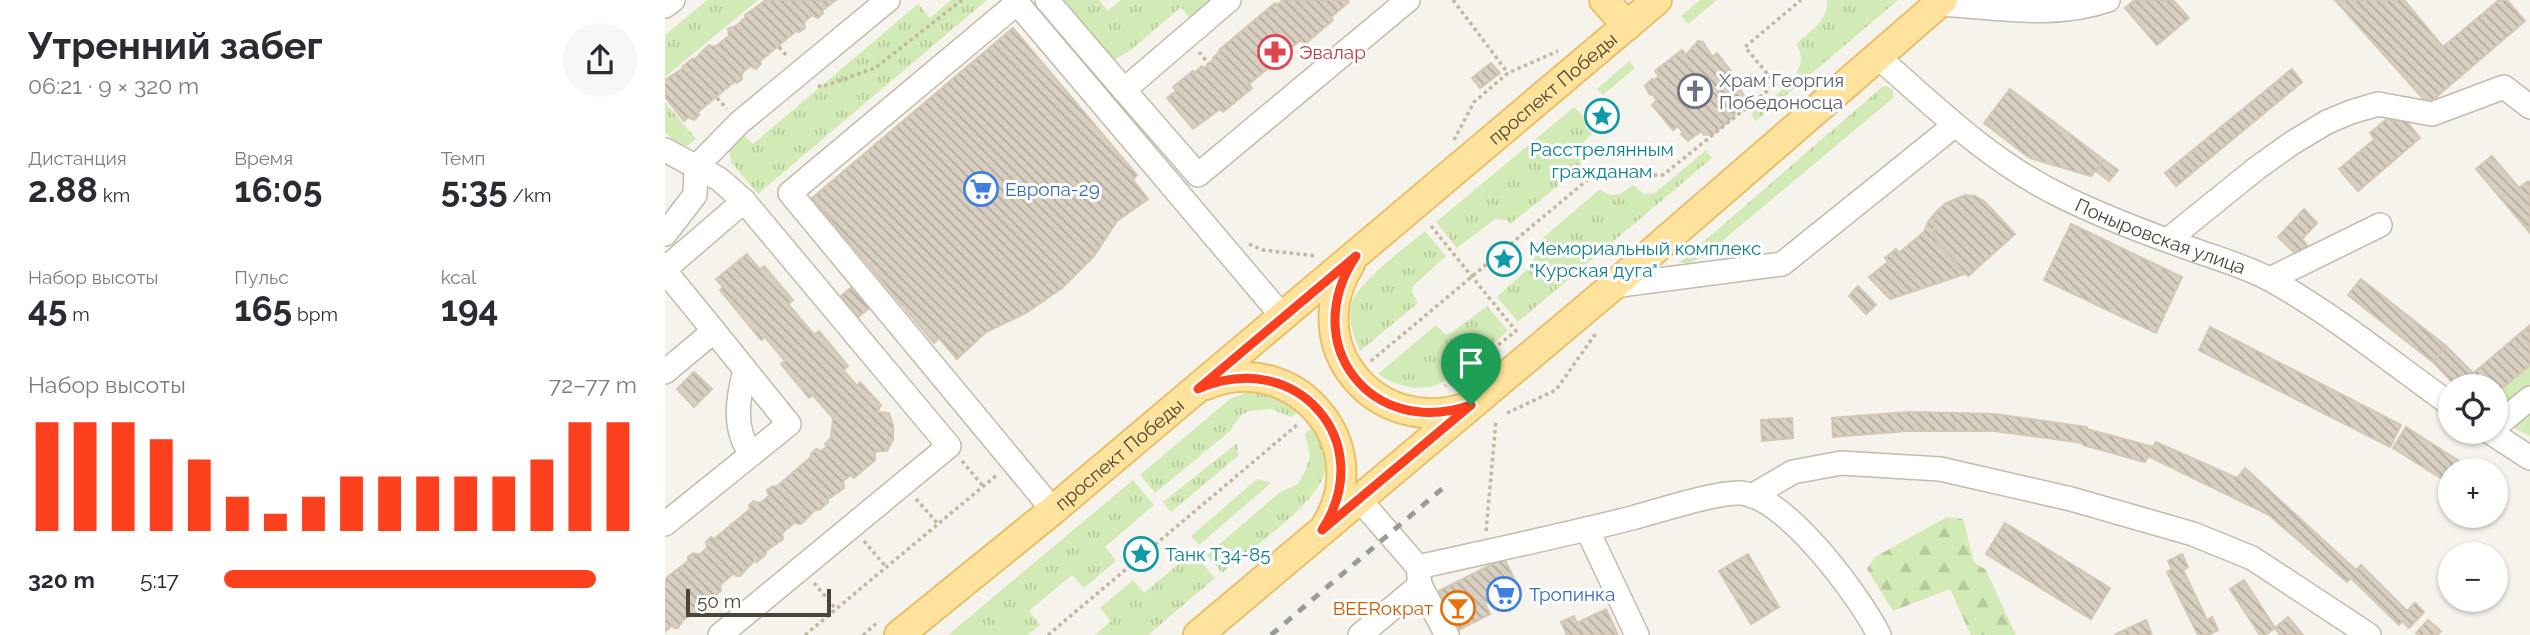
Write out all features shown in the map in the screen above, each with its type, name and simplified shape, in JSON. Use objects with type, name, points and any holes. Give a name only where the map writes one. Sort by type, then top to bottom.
[{"type":"main road","points":[[1604,0],[1627,26]]},
{"type":"main road","name":"проспект Победы","points":[[899,635],[1198,389],[1657,0]]},
{"type":"main road","points":[[1198,635],[1613,286],[1941,2]]},
{"type":"main road","points":[[1356,256],[1341,281],[1334,315],[1338,348],[1354,376],[1378,399],[1408,412],[1441,414],[1471,405]]},
{"type":"main road","points":[[1198,389],[1230,378],[1262,378],[1293,390],[1318,411],[1335,439],[1341,471],[1336,504],[1322,530]]},
{"type":"street","points":[[665,6],[673,0]]},
{"type":"street","points":[[665,234],[695,195],[696,167],[739,124],[888,0]]},
{"type":"street","points":[[1047,0],[1198,175],[1408,0]]},
{"type":"street","points":[[1124,90],[1229,0]]},
{"type":"street","points":[[1941,2],[2057,10],[2109,0]]},
{"type":"street","points":[[1053,510],[790,193],[1017,3],[1234,247],[1283,317]]},
{"type":"street","name":"Поныровская улица","points":[[1878,57],[1955,125],[2007,165],[2058,195],[2270,279],[2330,317],[2438,395]]},
{"type":"street","points":[[2169,239],[2292,143],[2351,112],[2378,104],[2432,114],[2504,88],[2530,107]]},
{"type":"street","points":[[1613,286],[1782,264],[1955,125]]},
{"type":"street","points":[[665,150],[719,179],[744,201],[949,446],[720,635]]},
{"type":"street","points":[[665,524],[789,424],[665,270],[744,201]]},
{"type":"street","points":[[2270,279],[2380,225]]},
{"type":"street","points":[[665,372],[714,331]]},
{"type":"street","points":[[745,370],[737,401],[744,444],[752,454]]},
{"type":"street","points":[[2508,416],[2530,398]]},
{"type":"street","points":[[2508,444],[2530,458]]},
{"type":"street","points":[[1752,496],[1793,472],[1841,463],[1940,469],[2071,499],[2193,534],[2252,558],[2369,635]]},
{"type":"street","points":[[1360,635],[1419,576],[1484,552],[1741,493],[1785,514],[1844,582],[1868,613],[1879,635]]},
{"type":"street","points":[[1359,499],[1419,576],[1447,635]]},
{"type":"street","points":[[1587,529],[1637,635]]},
{"type":"path","points":[[800,72],[821,87],[875,68],[962,0]]},
{"type":"path","points":[[1453,0],[1508,73]]},
{"type":"path","points":[[1368,363],[1592,176],[1663,175],[1776,84],[1745,47],[1801,0]]},
{"type":"path","points":[[1431,226],[1516,331],[1469,369],[1438,388]]},
{"type":"path","points":[[1234,247],[1319,256]]},
{"type":"path","points":[[1048,635],[1302,421]]},
{"type":"path","points":[[1484,552],[1496,421]]},
{"type":"path","points":[[949,446],[983,486]]},
{"type":"path","points":[[805,635],[983,486],[1007,454]]},
{"type":"path","points":[[903,484],[938,524]]},
{"type":"path","points":[[852,526],[886,567]]},
{"type":"path","points":[[801,568],[836,610]]},
{"type":"green space","points":[[707,0],[758,0],[665,77],[665,35]]},
{"type":"green space","points":[[951,0],[987,0],[758,194],[731,162],[729,149],[743,134],[753,144],[918,4],[930,18]]},
{"type":"green space","points":[[1062,0],[1099,0],[1108,11],[1121,0],[1215,0],[1191,20],[1181,7],[1131,50],[1116,59]]},
{"type":"green space","points":[[1700,0],[1717,0],[1688,24],[1681,16]]},
{"type":"green space","points":[[1827,0],[1898,0],[1756,121],[1751,114],[1796,75],[1801,55],[1796,44],[1822,19]]},
{"type":"green space","points":[[1629,61],[1635,68],[1603,95],[1597,89]]},
{"type":"green space","points":[[1882,87],[1893,90],[1893,98],[1703,257],[1689,263],[1679,263]]},
{"type":"green space","points":[[665,102],[696,139],[687,146],[674,141],[665,132]]},
{"type":"green space","points":[[1574,107],[1590,123],[1586,127],[1592,134],[1578,152],[1582,167],[1510,224],[1507,220],[1495,219],[1457,248],[1436,222]]},
{"type":"green space","points":[[1706,150],[1712,158],[1518,322],[1497,297],[1532,265],[1534,258],[1530,249],[1600,189],[1613,195],[1633,185],[1644,194],[1655,193]]},
{"type":"green space","points":[[1425,231],[1446,256],[1413,286],[1412,292],[1418,303],[1360,351],[1351,322],[1352,303],[1356,295],[1384,265]]},
{"type":"green space","points":[[1487,306],[1508,331],[1448,380],[1433,386],[1416,388],[1398,384],[1378,374],[1436,325],[1445,334],[1451,333]]},
{"type":"green space","points":[[2530,365],[2530,436],[2508,425],[2508,383]]},
{"type":"green space","points":[[1266,390],[1305,406],[1291,417],[1271,409],[1249,411],[1241,415],[1229,432],[1155,493],[1140,475],[1230,399],[1249,391]]},
{"type":"green space","points":[[1319,422],[1327,460],[1323,479],[1283,524],[1222,573],[1207,555],[1280,492],[1298,484],[1310,455],[1305,434]]},
{"type":"green space","points":[[1237,443],[1238,456],[1171,512],[1163,502]]},
{"type":"green space","points":[[1257,479],[1271,483],[1199,545],[1191,536]]},
{"type":"green space","points":[[1133,480],[1154,505],[1105,547],[1116,561],[1084,588],[1072,575],[1029,611],[1040,625],[1027,635],[948,635]]},
{"type":"green space","points":[[1947,517],[1963,519],[1974,562],[1986,570],[2016,635],[1971,635],[1950,589],[1893,611],[1867,569],[1875,557]]},
{"type":"green space","points":[[1193,552],[1215,578],[1148,635],[1095,635],[1111,621],[1100,608],[1133,580],[1144,593]]},
{"type":"building","points":[[766,0],[836,0],[823,10],[818,18],[812,15],[804,22],[805,28],[796,31],[760,61],[761,64],[756,69],[750,66],[742,73],[742,79],[734,82],[698,112],[699,115],[694,120],[688,117],[684,121],[665,97],[665,80],[695,59],[709,45],[715,47],[729,36],[728,29],[736,26],[745,15]]},
{"type":"building","points":[[1283,0],[1349,2],[1305,44],[1301,40],[1265,67],[1267,69],[1249,84],[1252,88],[1223,112],[1220,109],[1193,129],[1167,98],[1176,91],[1173,87],[1193,71],[1194,73],[1202,66],[1204,68],[1219,50],[1275,3],[1277,5]]},
{"type":"building","points":[[2135,0],[2173,0],[2189,18],[2157,45],[2125,8]]},
{"type":"building","points":[[2335,0],[2404,0],[2443,47],[2499,0],[2507,0],[2525,21],[2428,104]]},
{"type":"building","name":"Европа-29","points":[[1013,28],[1137,175],[1133,180],[1148,199],[1117,221],[1094,256],[1062,288],[1026,313],[986,332],[957,359],[939,338],[934,343],[812,198]]},
{"type":"building","name":"Храм Георгия Победоносца","points":[[1698,41],[1703,42],[1712,57],[1717,53],[1737,79],[1732,83],[1737,89],[1739,87],[1744,96],[1733,106],[1736,109],[1734,117],[1713,134],[1704,135],[1701,131],[1688,141],[1678,126],[1673,130],[1652,105],[1657,100],[1645,86],[1659,76],[1655,71],[1682,50],[1686,55]]},
{"type":"building","points":[[1491,63],[1500,73],[1480,88],[1472,78]]},
{"type":"building","points":[[2292,69],[2302,82],[2176,186],[2165,173]]},
{"type":"building","points":[[2010,89],[2104,160],[2091,176],[2030,158],[1984,123]]},
{"type":"building","points":[[2401,115],[2420,138],[2358,191],[2339,169],[2375,139],[2370,133],[2389,117],[2393,122]]},
{"type":"building","points":[[2492,156],[2519,188],[2528,181],[2530,183],[2530,233],[2476,169]]},
{"type":"building","points":[[2104,160],[2118,170],[2109,181],[2096,171]]},
{"type":"building","points":[[1965,195],[1975,196],[1985,202],[2015,234],[1968,276],[1938,244],[1934,234],[1937,211],[1946,203]]},
{"type":"building","points":[[2304,209],[2317,223],[2302,239],[2307,245],[2297,255],[2278,237]]},
{"type":"building","points":[[1937,211],[1934,234],[1938,244],[1965,274],[1890,299],[1869,277],[1888,262],[1885,258],[1896,249],[1899,253],[1924,232]]},
{"type":"building","points":[[2071,224],[2182,277],[2156,333],[2044,280]]},
{"type":"building","points":[[747,254],[760,270],[764,266],[793,300],[788,304],[814,335],[819,331],[848,366],[843,370],[857,386],[860,382],[881,405],[877,412],[889,413],[893,425],[893,440],[887,451],[875,451],[875,460],[854,478],[851,475],[843,481],[844,488],[828,499],[819,510],[815,510],[801,524],[795,522],[782,533],[783,539],[766,551],[757,562],[754,561],[740,576],[734,573],[720,585],[721,591],[705,603],[705,606],[683,620],[678,628],[672,625],[665,632],[665,579],[688,561],[688,557],[693,553],[699,555],[707,548],[706,542],[711,537],[714,539],[750,509],[749,505],[754,501],[760,503],[769,496],[767,490],[776,487],[811,457],[816,449],[821,451],[825,448],[831,438],[833,418],[813,395],[809,398],[781,364],[785,361],[765,337],[761,340],[720,290],[723,287],[716,279]]},
{"type":"building","points":[[2361,279],[2446,346],[2433,362],[2348,295]]},
{"type":"building","points":[[857,283],[874,304],[858,317],[841,296]]},
{"type":"building","points":[[1858,286],[1876,305],[1866,314],[1849,296]]},
{"type":"building","points":[[2530,325],[2530,365],[2508,383],[2508,374],[2472,374]]},
{"type":"building","points":[[2210,327],[2401,425],[2390,447],[2199,350]]},
{"type":"building","points":[[2446,346],[2473,373],[2444,374],[2433,362]]},
{"type":"building","points":[[694,372],[712,389],[694,407],[677,389]]},
{"type":"building","points":[[1909,412],[1994,414],[2087,427],[2153,447],[2156,442],[2237,478],[2245,468],[2356,570],[2361,565],[2407,611],[2415,603],[2424,612],[2409,628],[2402,621],[2399,625],[2351,578],[2347,582],[2269,515],[2148,456],[2145,462],[2083,443],[1995,431],[1907,431],[1833,437],[1832,418]]},
{"type":"building","points":[[1792,418],[1793,438],[1762,441],[1761,420]]},
{"type":"building","points":[[2406,427],[2454,458],[2438,458],[2438,476],[2393,448]]},
{"type":"building","points":[[2005,523],[2110,588],[2091,619],[1986,554]]},
{"type":"building","points":[[1748,554],[1779,607],[1751,624],[1719,571]]},
{"type":"building","points":[[2182,554],[2188,567],[2183,570],[2207,620],[2212,617],[2218,630],[2208,635],[2198,635],[2167,572],[2172,569],[2168,561]]},
{"type":"building","points":[[1504,558],[1518,587],[1485,604],[1490,614],[1459,630],[1439,591]]},
{"type":"building","points":[[2244,580],[2275,628],[2265,635],[2260,635],[2230,589]]},
{"type":"building","points":[[1606,609],[1618,635],[1567,635],[1561,622],[1574,616],[1577,623]]},
{"type":"building","points":[[2288,617],[2303,635],[2280,635],[2275,628]]},
{"type":"building","points":[[2146,620],[2152,635],[2114,635]]},
{"type":"building","points":[[2428,620],[2441,631],[2437,635],[2416,633]]},
{"type":"railway","points":[[1271,635],[1443,488]]},
{"type":"place","name":"Эвалар","points":[[1275,52]]},
{"type":"place","name":"Храм Георгия Победоносца","points":[[1695,91]]},
{"type":"place","name":"Расстрелянным гражданам","points":[[1602,116]]},
{"type":"place","name":"Европа-29","points":[[981,189]]},
{"type":"place","name":"Мемориальный комплекс \"Курская дуга\"","points":[[1504,259]]},
{"type":"place","name":"Танк Т34-85","points":[[1141,554]]},
{"type":"place","name":"Тропинка","points":[[1504,594]]},
{"type":"place","name":"BEERократ","points":[[1458,608]]},
{"type":"route","points":[[1356,256],[1341,281],[1334,315],[1338,348],[1354,376],[1378,399],[1408,412],[1441,414],[1471,405],[1322,530],[1336,504],[1341,471],[1335,439],[1318,411],[1307,399],[1293,390],[1262,378],[1230,378],[1198,389],[1356,256]]}]
